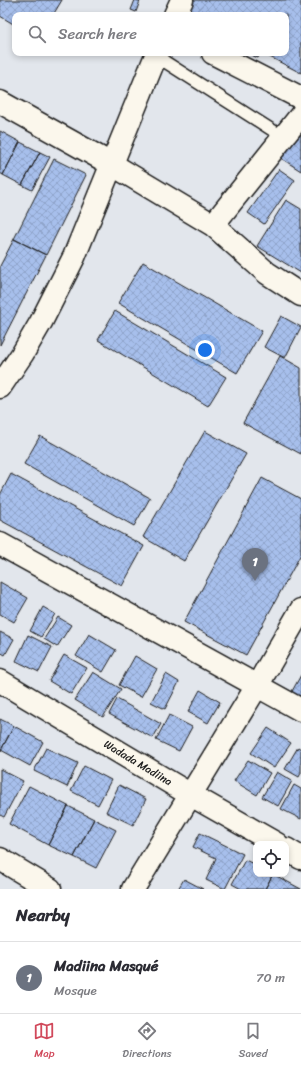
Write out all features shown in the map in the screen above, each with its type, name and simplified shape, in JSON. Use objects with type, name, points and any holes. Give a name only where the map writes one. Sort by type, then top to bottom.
[{"type":"street","points":[[176,12],[182,0]]},
{"type":"street","points":[[0,387],[23,353],[41,322],[74,258],[155,56]]},
{"type":"street","points":[[218,56],[301,98]]},
{"type":"street","points":[[0,102],[112,165],[213,225],[267,272],[301,295]]},
{"type":"street","points":[[213,225],[301,115]]},
{"type":"street","points":[[0,544],[301,710]]},
{"type":"street","points":[[133,889],[257,686],[301,610]]},
{"type":"street","name":"Wadada Madiina","points":[[0,681],[191,795],[272,841]]},
{"type":"street","points":[[289,851],[301,858]]},
{"type":"street","points":[[0,859],[50,889]]},
{"type":"lane","points":[[159,56],[283,137]]},
{"type":"building","points":[[0,0],[62,0],[55,12],[12,12],[12,23],[0,16]]},
{"type":"building","points":[[135,0],[140,1],[136,12],[131,10]]},
{"type":"building","points":[[189,0],[301,0],[301,73],[268,56],[289,56],[289,12],[186,12]]},
{"type":"building","points":[[295,130],[301,133],[301,171],[279,157]]},
{"type":"building","points":[[0,131],[20,142],[3,175],[0,173]]},
{"type":"building","points":[[20,142],[40,152],[22,185],[3,175]]},
{"type":"building","points":[[40,152],[50,157],[32,190],[22,185]]},
{"type":"building","points":[[54,159],[86,175],[46,255],[14,239]]},
{"type":"building","points":[[279,169],[295,180],[264,224],[248,213]]},
{"type":"building","points":[[286,200],[301,209],[301,273],[257,246]]},
{"type":"building","points":[[14,239],[46,255],[0,345],[0,266]]},
{"type":"building","points":[[143,262],[262,331],[237,373],[118,303]]},
{"type":"building","points":[[115,311],[226,377],[208,406],[98,340]]},
{"type":"building","points":[[281,316],[301,327],[285,358],[264,347]]},
{"type":"building","points":[[280,356],[301,368],[301,454],[243,423]]},
{"type":"building","points":[[205,431],[246,454],[184,561],[143,537]]},
{"type":"building","points":[[40,436],[150,498],[134,526],[24,464]]},
{"type":"building","points":[[11,474],[144,546],[122,586],[0,520],[0,495]]},
{"type":"building","points":[[262,478],[301,499],[301,554],[246,655],[184,622]]},
{"type":"building","points":[[0,582],[28,598],[14,622],[0,614]]},
{"type":"building","points":[[43,607],[55,614],[41,637],[30,631]]},
{"type":"building","points":[[58,617],[71,625],[57,647],[44,639]]},
{"type":"building","points":[[0,632],[14,639],[5,655],[0,652]]},
{"type":"building","points":[[89,634],[116,650],[103,672],[76,656]]},
{"type":"building","points":[[28,635],[52,647],[39,672],[16,661]]},
{"type":"building","points":[[64,655],[87,668],[71,694],[49,681]]},
{"type":"building","points":[[135,656],[157,669],[141,697],[119,685]]},
{"type":"building","points":[[93,672],[121,689],[103,717],[75,700]]},
{"type":"building","points":[[166,674],[179,682],[165,709],[151,702]]},
{"type":"building","points":[[301,675],[301,698],[291,693]]},
{"type":"building","points":[[200,690],[220,702],[208,723],[188,712]]},
{"type":"building","points":[[117,699],[161,724],[153,738],[109,714]]},
{"type":"building","points":[[169,715],[192,727],[179,751],[156,740]]},
{"type":"building","points":[[0,719],[14,726],[1,750],[0,750]]},
{"type":"building","points":[[14,726],[43,742],[30,766],[1,750]]},
{"type":"building","points":[[268,728],[291,743],[274,768],[251,753]]},
{"type":"building","points":[[298,747],[301,749],[301,773],[299,777],[285,769]]},
{"type":"building","points":[[46,748],[78,763],[67,787],[34,771]]},
{"type":"building","points":[[248,760],[270,773],[257,795],[234,781]]},
{"type":"building","points":[[84,766],[111,780],[98,805],[71,791]]},
{"type":"building","points":[[0,769],[23,781],[4,817],[0,815]]},
{"type":"building","points":[[277,772],[292,781],[278,806],[262,797]]},
{"type":"building","points":[[119,785],[146,799],[133,825],[106,812]]},
{"type":"building","points":[[294,785],[301,789],[301,819],[281,809]]},
{"type":"building","points":[[29,786],[68,806],[48,845],[9,824]]},
{"type":"building","points":[[68,806],[94,819],[74,857],[48,845]]},
{"type":"building","points":[[94,819],[116,830],[96,868],[74,857]]},
{"type":"building","points":[[200,833],[243,854],[225,889],[206,880],[216,858],[193,847]]},
{"type":"building","points":[[245,860],[253,864],[253,877],[271,877],[265,889],[241,889],[232,884]]},
{"type":"building","points":[[271,877],[279,877],[301,889],[265,889]]},
{"type":"building","points":[[184,879],[203,889],[178,889]]},
{"type":"place","name":"Madiina Masqué","points":[[255,581]]}]
